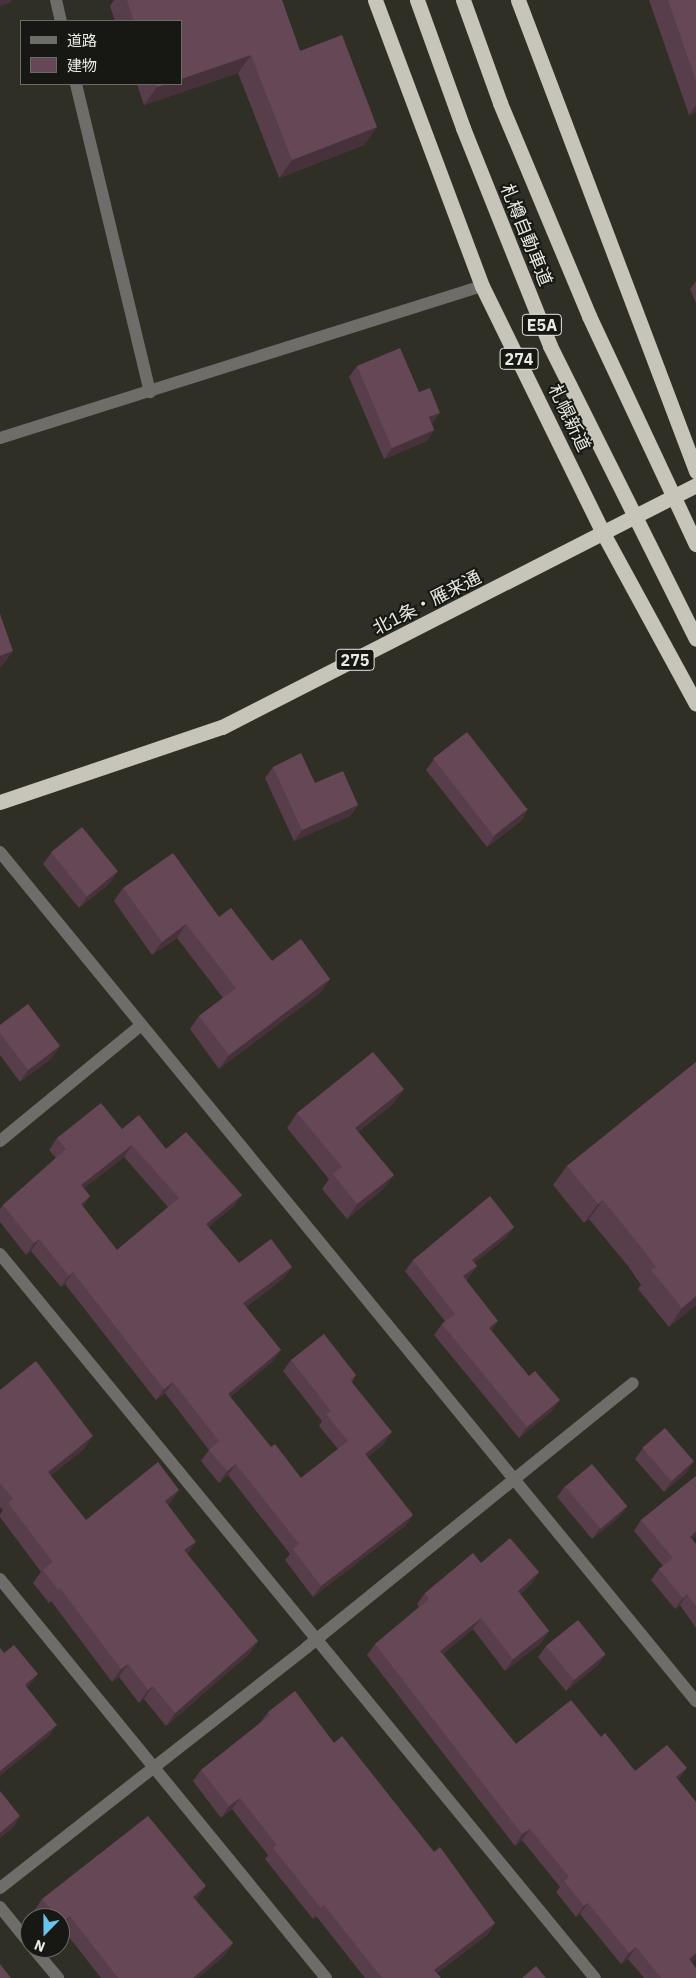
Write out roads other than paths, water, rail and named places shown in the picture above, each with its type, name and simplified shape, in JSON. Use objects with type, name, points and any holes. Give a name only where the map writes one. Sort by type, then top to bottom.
[{"type":"highway","name":"札幌新道","points":[[375,0],[482,286],[604,535],[696,704]]},
{"type":"highway","name":"札樽自動車道","points":[[416,0],[463,128],[550,346],[696,638]]},
{"type":"highway","name":"札樽自動車道","points":[[463,0],[500,103],[589,316],[696,544]]},
{"type":"highway","points":[[518,0],[696,471]]},
{"type":"highway","name":"北1条・雁来通","points":[[0,802],[222,727],[604,535],[696,485]]},
{"type":"street","points":[[56,0],[61,20]]},
{"type":"street","points":[[76,85],[150,392]]},
{"type":"street","points":[[0,438],[482,286]]},
{"type":"street","points":[[0,852],[140,1026],[696,1701]]},
{"type":"street","points":[[0,1141],[140,1026]]},
{"type":"street","points":[[0,1254],[595,1978]]},
{"type":"street","points":[[0,1888],[317,1639],[513,1477],[633,1383]]},
{"type":"street","points":[[0,1579],[155,1766],[326,1978]]},
{"type":"street","points":[[0,1907],[20,1932]]},
{"type":"street","points":[[41,1958],[58,1978]]}]
